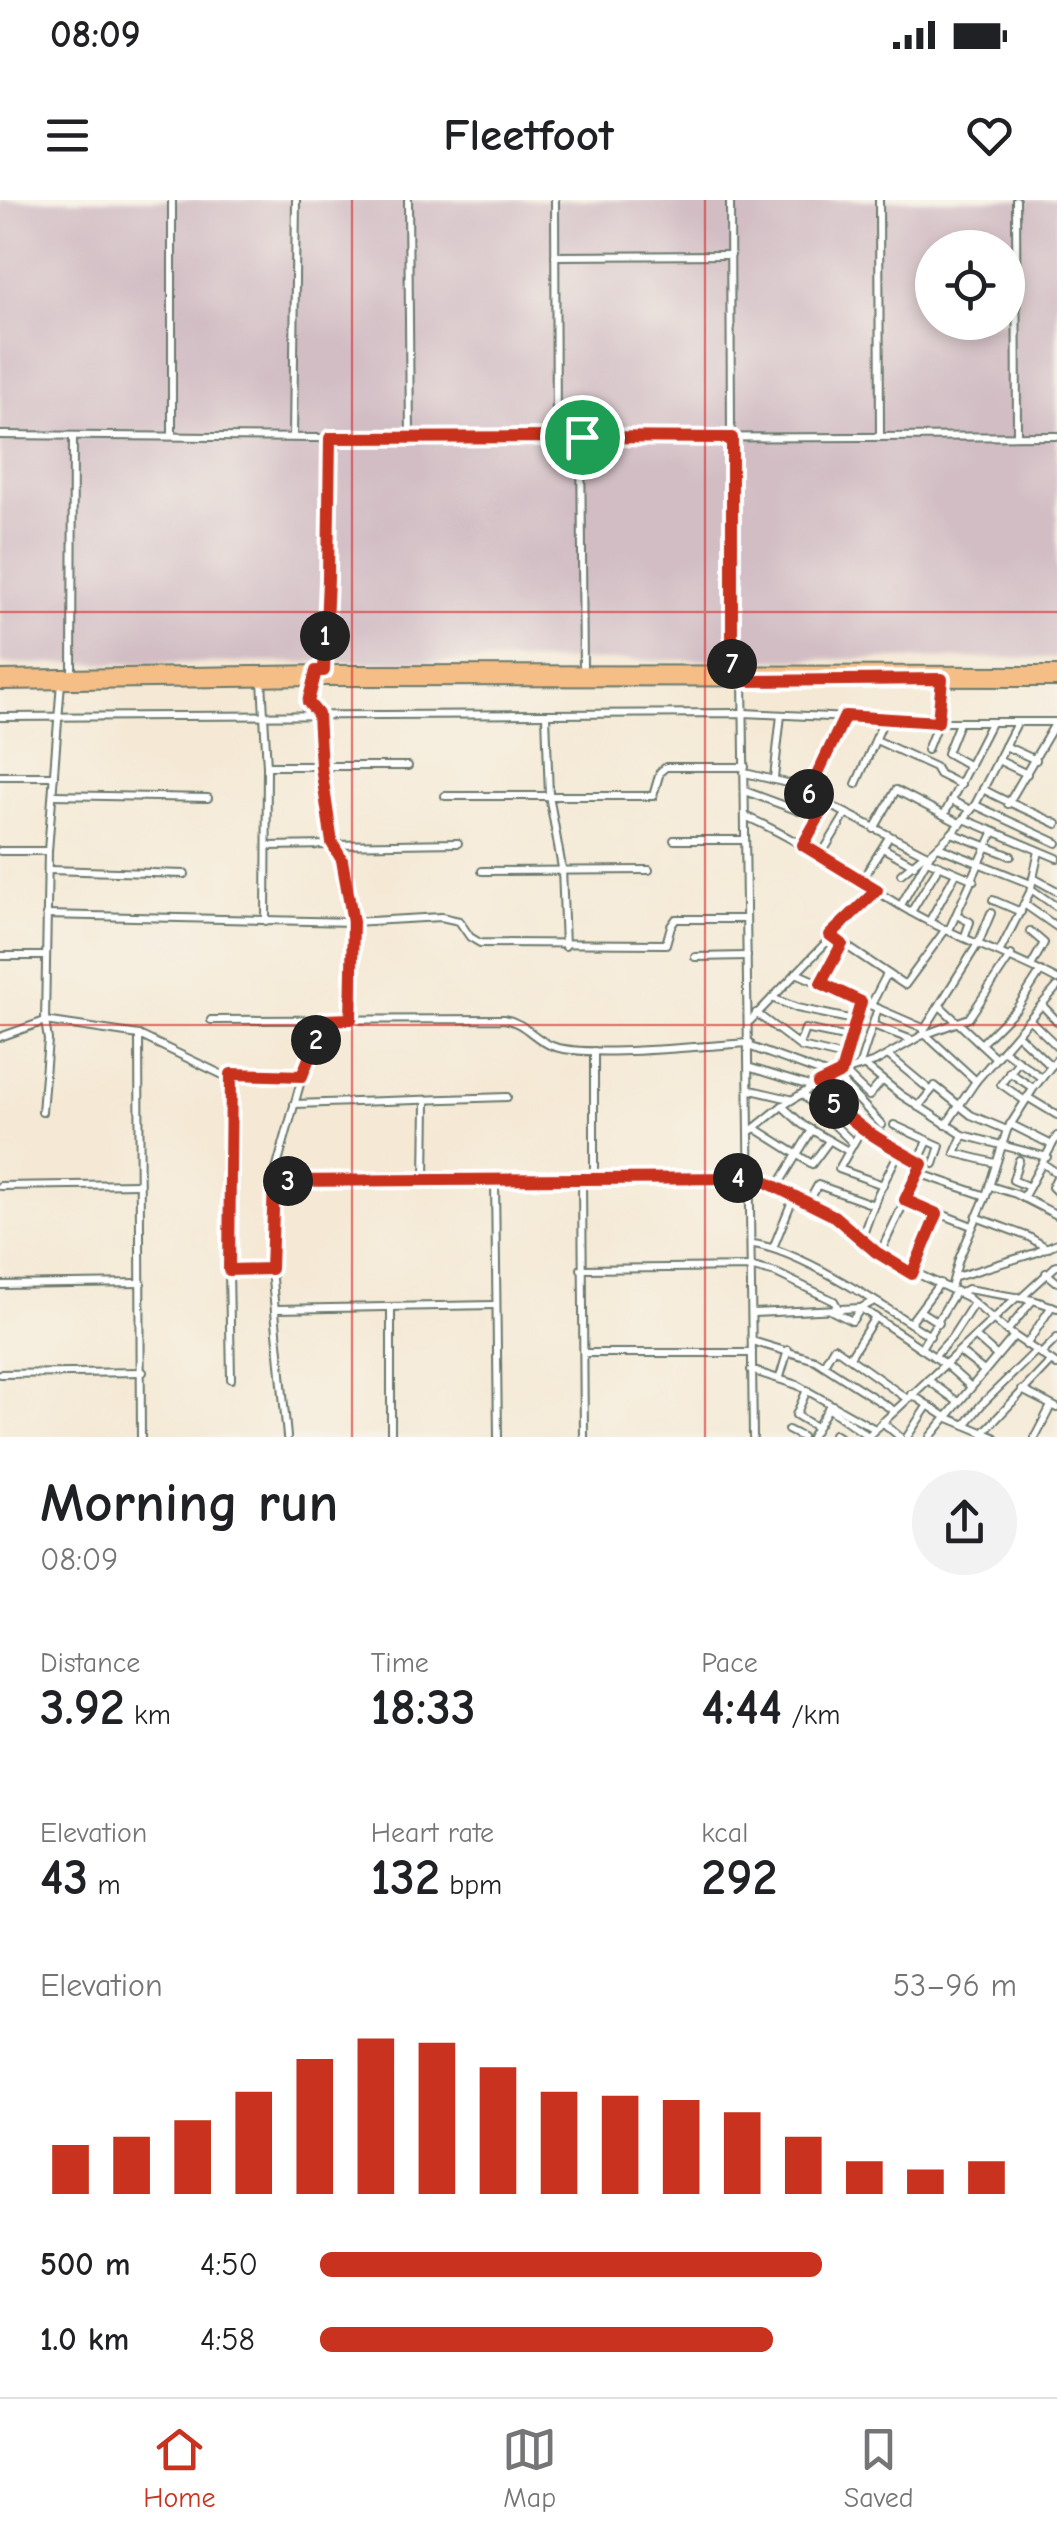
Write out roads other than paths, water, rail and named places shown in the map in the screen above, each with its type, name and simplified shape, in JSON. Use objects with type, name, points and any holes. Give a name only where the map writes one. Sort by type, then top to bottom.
[{"type":"main road","points":[[0,684],[583,671],[1057,681]]},
{"type":"main road","points":[[0,676],[262,681],[318,674],[1057,672]]},
{"type":"street","points":[[172,200],[172,435]]},
{"type":"street","points":[[293,437],[296,200]]},
{"type":"street","points":[[408,200],[410,438]]},
{"type":"street","points":[[555,200],[556,437]]},
{"type":"street","points":[[730,200],[732,438],[744,713],[753,1130],[753,1437]]},
{"type":"street","points":[[879,200],[880,437]]},
{"type":"street","points":[[1016,200],[1017,436]]},
{"type":"street","points":[[555,256],[731,255]]},
{"type":"street","points":[[0,435],[1057,436]]},
{"type":"street","points":[[42,1112],[48,1040],[46,915],[56,717],[68,680],[73,436]]},
{"type":"street","points":[[582,437],[583,671]]},
{"type":"street","points":[[330,438],[328,579],[318,674],[308,702],[318,714],[332,843],[342,860],[353,922],[351,1019]]},
{"type":"street","points":[[927,750],[938,722],[942,679]]},
{"type":"street","points":[[262,681],[267,766],[266,921]]},
{"type":"street","points":[[0,717],[744,713],[938,722],[1056,722],[1008,804]]},
{"type":"street","points":[[546,715],[548,795],[562,868],[565,946]]},
{"type":"street","points":[[774,778],[781,715]]},
{"type":"street","points":[[808,794],[845,716]]},
{"type":"street","points":[[856,784],[884,720]]},
{"type":"street","points":[[959,722],[947,753],[970,766]]},
{"type":"street","points":[[944,814],[991,723]]},
{"type":"street","points":[[902,874],[927,857],[962,822],[1017,723]]},
{"type":"street","points":[[876,740],[961,784]]},
{"type":"street","points":[[1005,746],[1036,760]]},
{"type":"street","points":[[998,760],[1028,774]]},
{"type":"street","points":[[267,766],[408,766]]},
{"type":"street","points":[[445,796],[653,796],[660,772],[666,767],[745,770],[808,794],[938,866],[974,880]]},
{"type":"street","points":[[0,776],[54,776]]},
{"type":"street","points":[[982,789],[1057,824]]},
{"type":"street","points":[[874,829],[896,790],[962,822],[1057,858]]},
{"type":"street","points":[[745,791],[799,810]]},
{"type":"street","points":[[54,795],[208,798]]},
{"type":"street","points":[[952,800],[1057,844]]},
{"type":"street","points":[[803,845],[826,804]]},
{"type":"street","points":[[821,856],[846,814]]},
{"type":"street","points":[[745,816],[803,845],[930,922],[1010,955],[1057,980]]},
{"type":"street","points":[[952,833],[1011,856]]},
{"type":"street","points":[[830,935],[905,985],[909,983],[956,916],[993,833]]},
{"type":"street","points":[[862,880],[888,837]]},
{"type":"street","points":[[674,840],[745,840]]},
{"type":"street","points":[[267,846],[458,843]]},
{"type":"street","points":[[938,847],[1057,891]]},
{"type":"street","points":[[883,848],[914,865]]},
{"type":"street","points":[[0,852],[48,851]]},
{"type":"street","points":[[1000,951],[1032,884],[1040,851]]},
{"type":"street","points":[[901,906],[927,857]]},
{"type":"street","points":[[912,912],[938,866]]},
{"type":"street","points":[[49,870],[185,874]]},
{"type":"street","points":[[482,870],[649,870]]},
{"type":"street","points":[[930,922],[956,872]]},
{"type":"street","points":[[1032,884],[1057,906]]},
{"type":"street","points":[[750,1020],[877,890]]},
{"type":"street","points":[[993,900],[1022,908],[1057,927]]},
{"type":"street","points":[[753,1130],[816,1085],[888,1056],[925,1032],[979,942],[991,913]]},
{"type":"street","points":[[46,915],[353,922],[452,918],[480,944],[565,946],[666,944],[676,919],[746,919]]},
{"type":"street","points":[[956,916],[970,922],[965,936]]},
{"type":"street","points":[[1030,931],[1044,943],[1031,966]]},
{"type":"street","points":[[821,983],[842,944]]},
{"type":"street","points":[[925,1032],[959,1023],[974,1013],[1010,955]]},
{"type":"street","points":[[0,956],[46,956]]},
{"type":"street","points":[[695,957],[747,956]]},
{"type":"street","points":[[981,1044],[1017,1008],[1041,971]]},
{"type":"street","points":[[796,972],[925,1032],[976,1081]]},
{"type":"street","points":[[862,1066],[874,1006],[887,974]]},
{"type":"street","points":[[946,1125],[976,1081],[1057,987]]},
{"type":"street","points":[[772,998],[797,1008],[854,1020]]},
{"type":"street","points":[[838,1074],[861,1002]]},
{"type":"street","points":[[1042,1005],[1057,1021]]},
{"type":"street","points":[[940,1006],[996,1058]]},
{"type":"street","points":[[756,1014],[799,1046],[844,1057]]},
{"type":"street","points":[[211,1020],[504,1019],[520,1023],[552,1046],[594,1051],[750,1045],[838,1074],[870,1096],[882,1081]]},
{"type":"street","points":[[287,1437],[271,1269],[274,1181],[302,1076],[324,1020]]},
{"type":"street","points":[[1030,1020],[1057,1046]]},
{"type":"street","points":[[0,1037],[45,1022],[140,1036],[218,1074],[302,1076]]},
{"type":"street","points":[[872,1025],[914,1041]]},
{"type":"street","points":[[799,1046],[805,1029],[849,1038]]},
{"type":"street","points":[[921,1348],[956,1291],[955,1278],[1008,1127],[1055,1064],[1017,1034]]},
{"type":"street","points":[[140,1036],[141,1437]]},
{"type":"street","points":[[1003,1050],[1042,1078]]},
{"type":"street","points":[[594,1051],[594,1179]]},
{"type":"street","points":[[888,1056],[930,1090]]},
{"type":"street","points":[[1018,1061],[1002,1084],[1057,1115]]},
{"type":"street","points":[[862,1066],[962,1135],[1045,1161],[1057,1175],[1052,1187],[1057,1192]]},
{"type":"street","points":[[751,1068],[816,1085],[861,1130],[922,1165],[879,1254]]},
{"type":"street","points":[[1009,1072],[1033,1089]]},
{"type":"street","points":[[231,1074],[231,1379]]},
{"type":"street","points":[[838,1074],[882,1125]]},
{"type":"street","points":[[918,1107],[935,1086],[971,1114],[1052,1145]]},
{"type":"street","points":[[751,1090],[791,1100]]},
{"type":"street","points":[[802,1094],[854,1142]]},
{"type":"street","points":[[294,1104],[507,1097]]},
{"type":"street","points":[[424,1180],[426,1102]]},
{"type":"street","points":[[782,1106],[848,1151]]},
{"type":"street","points":[[894,1125],[941,1147],[934,1164]]},
{"type":"street","points":[[753,1130],[814,1164],[828,1140]]},
{"type":"street","points":[[777,1187],[812,1130]]},
{"type":"street","points":[[861,1130],[840,1170],[882,1185]]},
{"type":"street","points":[[962,1135],[955,1153],[996,1163]]},
{"type":"street","points":[[1023,1198],[1057,1136]]},
{"type":"street","points":[[918,1162],[928,1141]]},
{"type":"street","points":[[861,1240],[899,1152]]},
{"type":"street","points":[[1019,1160],[1014,1180],[1030,1187]]},
{"type":"street","points":[[918,1173],[986,1196]]},
{"type":"street","points":[[274,1181],[758,1178],[834,1216],[879,1254],[912,1274],[940,1283],[974,1302],[1054,1363],[1022,1390],[983,1433]]},
{"type":"street","points":[[582,1179],[584,1437]]},
{"type":"street","points":[[495,1180],[498,1437]]},
{"type":"street","points":[[0,1186],[139,1184]]},
{"type":"street","points":[[808,1204],[818,1184],[874,1205]]},
{"type":"street","points":[[990,1186],[1057,1215]]},
{"type":"street","points":[[773,1248],[794,1196]]},
{"type":"street","points":[[905,1200],[972,1226]]},
{"type":"street","points":[[912,1274],[937,1214]]},
{"type":"street","points":[[976,1217],[1047,1248]]},
{"type":"street","points":[[955,1278],[1057,1242]]},
{"type":"street","points":[[753,1244],[773,1248],[875,1300],[930,1336]]},
{"type":"street","points":[[751,1370],[808,1390],[868,1437],[1057,1265]]},
{"type":"street","points":[[581,1269],[753,1267],[776,1273],[836,1302],[835,1310]]},
{"type":"street","points":[[229,1270],[271,1269]]},
{"type":"street","points":[[1046,1273],[1057,1282]]},
{"type":"street","points":[[0,1285],[141,1283]]},
{"type":"street","points":[[910,1323],[940,1283]]},
{"type":"street","points":[[956,1291],[966,1289],[1033,1300],[1055,1308],[1026,1345]]},
{"type":"street","points":[[810,1311],[812,1292]]},
{"type":"street","points":[[835,1310],[850,1321],[875,1300]]},
{"type":"street","points":[[942,1437],[933,1434],[984,1371],[1033,1300]]},
{"type":"street","points":[[934,1357],[974,1302]]},
{"type":"street","points":[[276,1309],[494,1305]]},
{"type":"street","points":[[391,1307],[391,1437]]},
{"type":"street","points":[[752,1313],[861,1308],[971,1386]]},
{"type":"street","points":[[920,1311],[938,1324]]},
{"type":"street","points":[[850,1356],[874,1318]]},
{"type":"street","points":[[977,1338],[996,1354]]},
{"type":"street","points":[[752,1341],[824,1364],[893,1411]]},
{"type":"street","points":[[965,1425],[982,1404],[1055,1343]]},
{"type":"street","points":[[824,1364],[833,1347],[946,1417],[994,1437]]},
{"type":"street","points":[[780,1377],[788,1350]]},
{"type":"street","points":[[960,1352],[984,1371]]},
{"type":"street","points":[[584,1353],[752,1353]]},
{"type":"street","points":[[0,1374],[142,1372]]},
{"type":"street","points":[[928,1380],[958,1402]]},
{"type":"street","points":[[808,1390],[796,1414],[816,1427]]},
{"type":"street","points":[[1022,1390],[1054,1407],[1035,1437]]},
{"type":"street","points":[[830,1405],[904,1437],[928,1405]]},
{"type":"street","points":[[810,1437],[830,1405]]},
{"type":"street","points":[[788,1430],[802,1437]]}]
